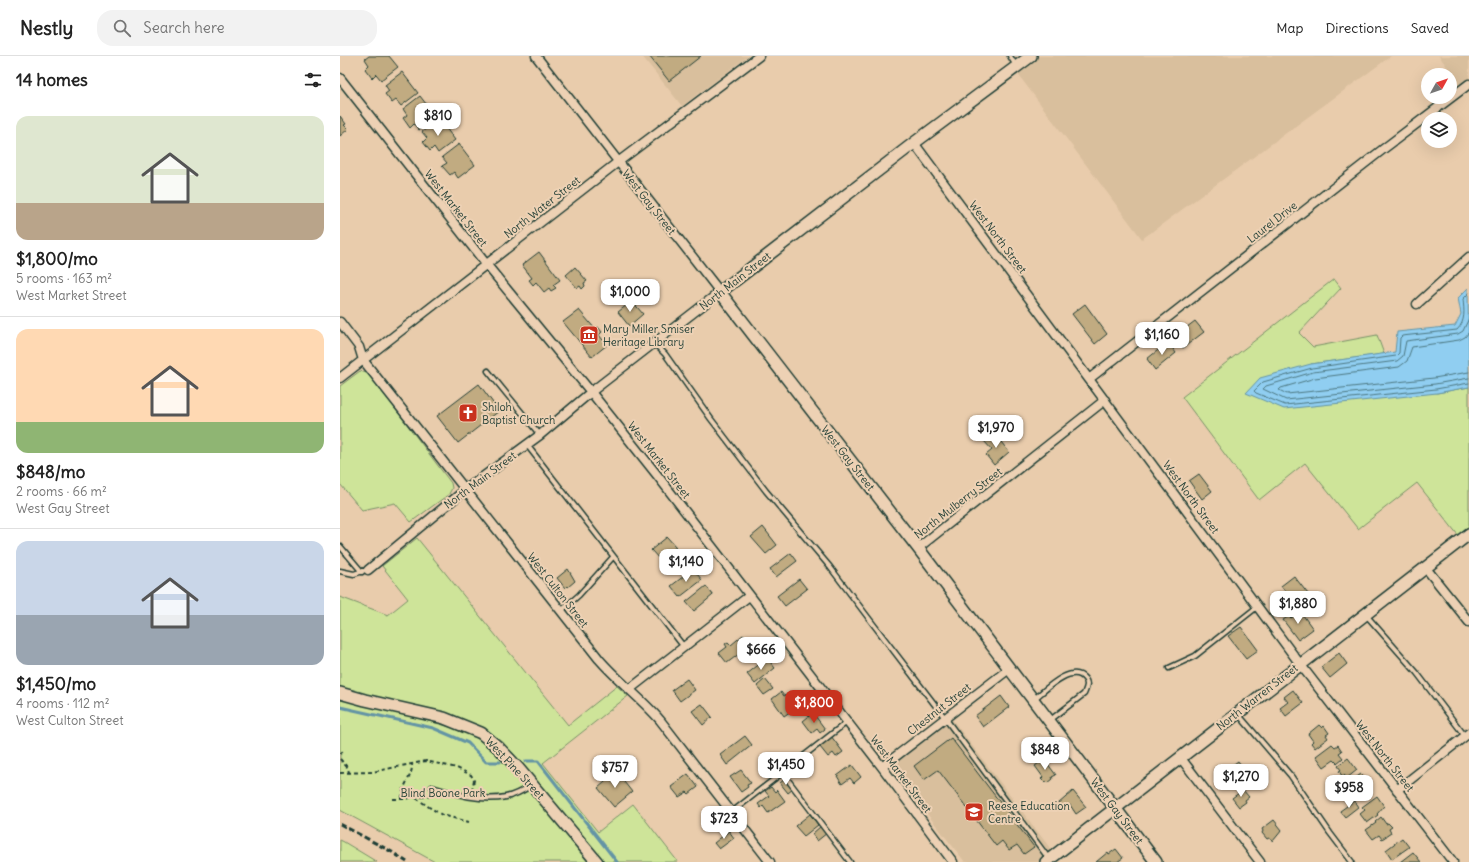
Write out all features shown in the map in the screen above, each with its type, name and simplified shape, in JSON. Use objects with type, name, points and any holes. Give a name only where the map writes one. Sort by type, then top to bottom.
[{"type":"street","name":"West Gay Street","points":[[536,56],[918,548],[1156,862]]},
{"type":"street","name":"North Water Street","points":[[340,378],[618,162],[759,56]]},
{"type":"street","name":"North Main Street","points":[[365,571],[466,490],[540,435],[591,392],[654,343],[914,143],[1031,56]]},
{"type":"street","name":"West Market Street","points":[[340,78],[486,264],[591,392],[882,767],[953,862]]},
{"type":"street","name":"Laurel Drive","points":[[1089,378],[1469,84]]},
{"type":"street","name":"West North Street","points":[[914,143],[1106,400],[1257,607],[1453,862]]},
{"type":"street","points":[[1417,304],[1469,257]]},
{"type":"street","name":"West Culton Street","points":[[340,322],[359,347],[363,360],[606,668],[647,705],[660,720],[770,862]]},
{"type":"street","name":"North Mulberry Street","points":[[918,548],[1106,400]]},
{"type":"street","name":"North Warren Street","points":[[1051,860],[1180,757],[1469,534]]},
{"type":"street","points":[[1425,567],[1469,622]]},
{"type":"street","points":[[630,689],[749,596]]},
{"type":"street","name":"Chestnut Street","points":[[882,767],[1009,669]]},
{"type":"street","name":"West Pine Street","points":[[340,693],[444,718],[481,733],[499,748],[533,785],[597,862]]},
{"type":"street","points":[[1397,790],[1467,734]]},
{"type":"street","points":[[1180,757],[1260,862]]},
{"type":"lane","points":[[1010,56],[1016,67]]},
{"type":"lane","points":[[654,343],[665,354],[711,419],[766,491],[830,567],[1051,860]]},
{"type":"lane","points":[[488,371],[540,435]]},
{"type":"lane","points":[[527,445],[684,647]]},
{"type":"lane","points":[[340,546],[365,571],[354,574],[340,571]]},
{"type":"lane","points":[[561,611],[579,595],[613,557]]},
{"type":"lane","points":[[1170,668],[1195,656],[1257,607]]},
{"type":"lane","points":[[1365,614],[1417,673],[1467,734]]},
{"type":"lane","points":[[1033,700],[1062,676],[1072,674],[1080,675],[1086,680],[1087,687],[1084,694],[1049,721]]},
{"type":"lane","points":[[1237,713],[1291,776],[1352,862]]},
{"type":"lane","points":[[732,812],[847,722]]},
{"type":"lane","points":[[782,772],[850,862]]},
{"type":"lane","points":[[432,787],[456,794],[483,798],[506,797],[521,792],[533,785]]},
{"type":"path","points":[[340,754],[344,750]]},
{"type":"path","points":[[340,759],[349,772]]},
{"type":"path","points":[[340,773],[372,772],[426,761],[457,768],[471,775],[474,783]]},
{"type":"path","points":[[402,799],[401,793],[409,778],[412,764]]},
{"type":"path","points":[[393,799],[429,797]]},
{"type":"path","points":[[416,798],[429,808],[442,815],[451,816],[469,822]]},
{"type":"shaded area","points":[[642,56],[748,56],[682,106]]},
{"type":"shaded area","points":[[1039,56],[1391,56],[1142,239],[1017,73]]},
{"type":"shaded area","points":[[1439,56],[1469,56],[1469,79],[1461,86],[1457,81],[1457,68],[1448,68]]},
{"type":"shaded area","name":"Reese Education Centre","points":[[952,719],[1053,852],[1039,862],[965,862],[895,773],[893,766],[896,762]]},
{"type":"green space","points":[[1334,279],[1341,288],[1299,333],[1313,347],[1377,335],[1384,354],[1311,364],[1437,393],[1469,387],[1469,526],[1458,535],[1417,483],[1358,529],[1305,463],[1259,500],[1182,397]]},
{"type":"green space","points":[[360,371],[366,373],[372,378],[451,483],[452,488],[449,494],[411,522],[395,503],[362,510],[340,484],[340,386]]},
{"type":"green space","points":[[417,538],[568,725],[617,686],[628,696],[543,763],[598,832],[633,804],[678,862],[603,862],[513,753],[485,729],[445,712],[356,693],[340,688],[340,597],[388,615],[408,599],[382,566]]},
{"type":"green space","name":"Blind Boone Park","points":[[340,697],[458,729],[475,737],[489,747],[539,802],[588,862],[435,862],[340,810]]},
{"type":"green space","points":[[340,840],[344,842],[377,862],[340,862]]},
{"type":"water","points":[[1468,288],[1469,387],[1437,393],[1284,409],[1246,393],[1260,378],[1311,364],[1395,352],[1397,332],[1455,326],[1461,314],[1458,298]]},
{"type":"building","points":[[369,56],[389,56],[398,67],[381,80],[376,74],[372,78],[365,69],[369,65],[365,59]]},
{"type":"building","points":[[649,56],[701,56],[669,81]]},
{"type":"building","points":[[402,72],[418,93],[401,106],[396,100],[392,103],[385,94],[389,91],[385,85]]},
{"type":"building","points":[[420,96],[436,117],[419,130],[414,124],[410,128],[403,118],[407,115],[403,109]]},
{"type":"building","points":[[340,116],[346,124],[344,125],[348,129],[340,136]]},
{"type":"building","points":[[439,119],[455,140],[438,153],[434,147],[430,151],[423,142],[427,138],[422,132]]},
{"type":"building","points":[[459,144],[475,165],[458,178],[454,172],[450,175],[442,166],[447,163],[442,157]]},
{"type":"building","points":[[539,252],[560,280],[553,285],[556,288],[551,291],[549,288],[544,292],[536,282],[533,285],[529,280],[532,278],[522,265]]},
{"type":"building","points":[[575,267],[587,281],[584,283],[585,286],[582,289],[580,286],[577,288],[566,275]]},
{"type":"building","points":[[632,301],[643,314],[629,326],[618,312]]},
{"type":"building","points":[[1085,304],[1107,334],[1095,344],[1072,314]]},
{"type":"building","points":[[579,310],[595,329],[598,327],[602,332],[599,335],[607,345],[592,357],[563,322]]},
{"type":"building","points":[[1195,321],[1204,332],[1183,348],[1174,337]]},
{"type":"building","points":[[1168,342],[1176,353],[1155,370],[1147,359]]},
{"type":"building","name":"Shiloh Baptist Church","points":[[479,384],[499,411],[458,443],[437,416]]},
{"type":"building","points":[[994,433],[1009,452],[994,465],[986,455],[992,450],[984,441]]},
{"type":"building","points":[[1199,474],[1212,491],[1202,499],[1189,481]]},
{"type":"building","points":[[763,527],[777,545],[766,554],[751,537]]},
{"type":"building","points":[[667,537],[676,547],[660,560],[651,550]]},
{"type":"building","points":[[791,553],[797,561],[776,577],[770,569]]},
{"type":"building","points":[[568,569],[575,581],[565,588],[557,578]]},
{"type":"building","points":[[693,569],[702,580],[680,597],[671,586]]},
{"type":"building","points":[[1294,576],[1308,594],[1295,604],[1281,586]]},
{"type":"building","points":[[799,579],[807,589],[785,606],[777,596]]},
{"type":"building","points":[[706,586],[713,595],[694,611],[686,602]]},
{"type":"building","points":[[1300,611],[1313,629],[1298,640],[1283,620],[1289,616],[1291,618]]},
{"type":"building","points":[[1241,627],[1258,650],[1246,659],[1228,636]]},
{"type":"building","points":[[743,635],[751,645],[727,663],[719,653],[727,647],[725,644],[728,642],[731,645]]},
{"type":"building","points":[[1339,653],[1347,664],[1330,678],[1321,667]]},
{"type":"building","points":[[767,658],[775,668],[755,684],[747,674]]},
{"type":"building","points":[[687,679],[695,690],[680,701],[672,690]]},
{"type":"building","points":[[765,679],[773,689],[764,695],[757,686]]},
{"type":"building","points":[[1293,690],[1303,703],[1286,716],[1280,708],[1288,702],[1284,697]]},
{"type":"building","points":[[781,692],[792,702],[790,703],[794,709],[784,716],[772,699]]},
{"type":"building","points":[[1001,696],[1009,707],[983,727],[975,716]]},
{"type":"building","points":[[702,704],[712,717],[703,725],[692,711]]},
{"type":"building","points":[[813,713],[825,729],[820,733],[817,729],[812,733],[803,721]]},
{"type":"building","points":[[1319,725],[1322,728],[1324,726],[1329,733],[1326,735],[1328,738],[1315,748],[1311,743],[1313,741],[1308,734]]},
{"type":"building","points":[[745,736],[752,745],[727,765],[720,755]]},
{"type":"building","points":[[831,736],[843,752],[836,757],[833,753],[828,757],[820,747]]},
{"type":"building","points":[[951,738],[1034,847],[1024,854],[1017,845],[1009,850],[1002,841],[996,846],[938,770],[924,780],[914,766]]},
{"type":"building","points":[[1332,744],[1335,747],[1338,745],[1342,751],[1339,753],[1343,758],[1337,763],[1334,760],[1324,767],[1316,756]]},
{"type":"building","points":[[1348,758],[1357,770],[1347,778],[1344,775],[1342,776],[1339,771],[1341,770],[1338,766]]},
{"type":"building","points":[[1044,759],[1056,775],[1052,777],[1053,779],[1048,783],[1045,783],[1041,779],[1043,777],[1035,766]]},
{"type":"building","points":[[1238,761],[1248,774],[1228,789],[1218,776]]},
{"type":"building","points":[[852,765],[861,777],[854,783],[850,778],[842,784],[837,776]]},
{"type":"building","points":[[741,770],[751,783],[741,792],[730,777]]},
{"type":"building","points":[[617,773],[632,792],[614,807],[598,788],[605,782],[602,778],[608,774],[611,777]]},
{"type":"building","points":[[688,774],[698,787],[689,794],[687,792],[679,797],[671,787]]},
{"type":"building","points":[[1361,774],[1370,786],[1359,794],[1361,795],[1356,799],[1351,794],[1353,792],[1347,784]]},
{"type":"building","points":[[785,779],[793,789],[788,793],[780,783]]},
{"type":"building","points":[[1336,782],[1341,788],[1334,793],[1329,787]]},
{"type":"building","points":[[771,787],[775,792],[777,790],[785,801],[768,813],[763,806],[761,808],[758,804],[769,796],[765,791]]},
{"type":"building","points":[[1243,790],[1249,797],[1245,800],[1246,802],[1239,807],[1232,798]]},
{"type":"building","points":[[1073,791],[1086,807],[1076,814],[1070,805],[1063,810],[1058,804]]},
{"type":"building","points":[[1377,796],[1384,806],[1377,814],[1378,815],[1367,823],[1360,814],[1365,810],[1362,807]]},
{"type":"building","points":[[1354,801],[1358,807],[1345,817],[1340,811]]},
{"type":"building","points":[[810,814],[818,825],[804,836],[795,826]]},
{"type":"building","points":[[1381,817],[1386,824],[1388,823],[1392,827],[1389,829],[1391,833],[1382,839],[1379,835],[1373,839],[1366,830],[1376,823],[1375,822]]},
{"type":"building","points":[[1274,820],[1282,830],[1273,841],[1269,838],[1267,839],[1262,833],[1262,829]]},
{"type":"building","points":[[821,826],[827,833],[817,841],[812,834]]},
{"type":"building","points":[[729,831],[734,838],[719,849],[714,843]]},
{"type":"building","points":[[1402,838],[1409,847],[1392,859],[1386,850]]},
{"type":"building","points":[[1116,849],[1123,858],[1117,862],[1096,862],[1108,852],[1109,854]]},
{"type":"building","points":[[1413,852],[1421,862],[1400,862]]},
{"type":"waterway","points":[[340,707],[433,728],[468,743],[486,762],[500,762]]},
{"type":"waterway","points":[[526,761],[538,761],[617,862]]},
{"type":"railway","points":[[340,824],[392,852],[407,862]]},
{"type":"place","name":"Mary Miller Smiser Heritage Library","points":[[589,335]]},
{"type":"place","name":"Shiloh Baptist Church","points":[[468,413]]},
{"type":"place","name":"Reese Education Centre","points":[[974,812]]}]
